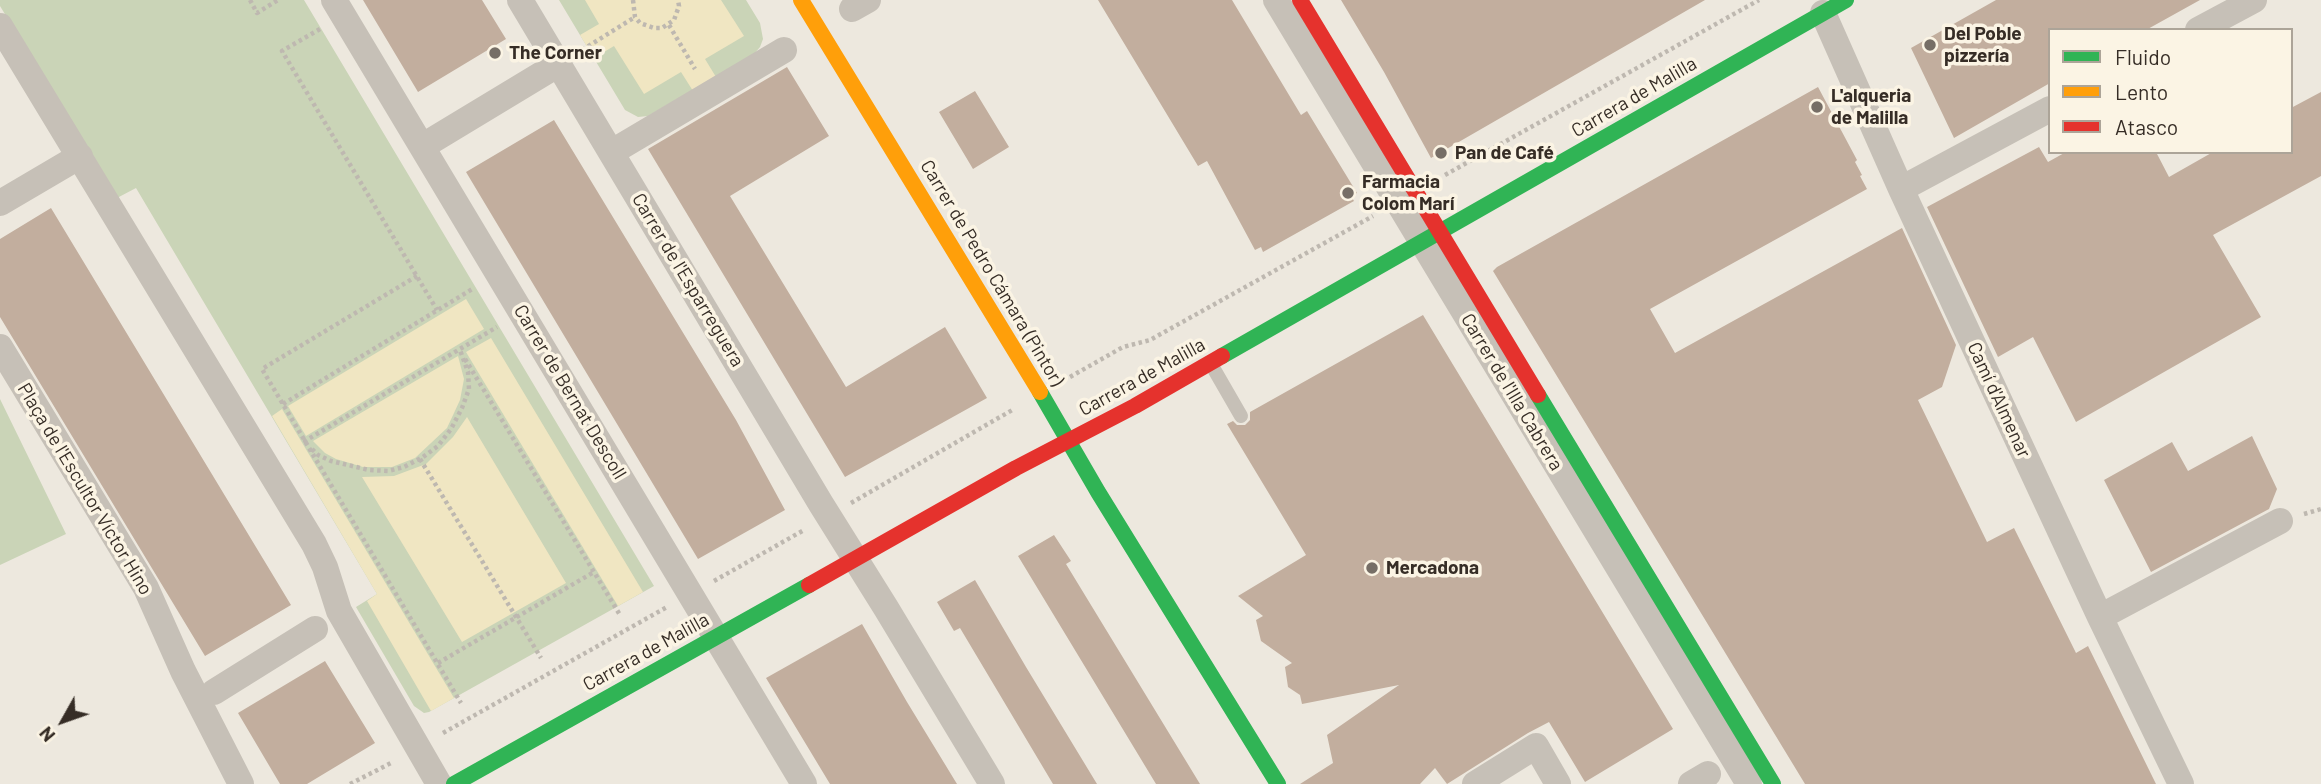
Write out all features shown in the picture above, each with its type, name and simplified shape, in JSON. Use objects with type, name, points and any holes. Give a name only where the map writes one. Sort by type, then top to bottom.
[{"type":"street","name":"Carrer de l'Esparreguera","points":[[520,0],[828,516],[992,784]]},
{"type":"street","name":"Carrer de Pedro Cámara (Pintor)","points":[[801,0],[1278,784]]},
{"type":"street","name":"Carrer de l'Illa Cabrera","points":[[1276,0],[1431,237],[1773,784]]},
{"type":"street","name":"Carrer de l'Illa Cabrera","points":[[1300,0],[1431,237],[1749,784]]},
{"type":"street","name":"Carrera de Malilla","points":[[454,784],[1210,363],[1846,0]]},
{"type":"street","points":[[2202,28],[2254,0]]},
{"type":"street","name":"Carrer de Bernat Descoll","points":[[339,7],[804,784]]},
{"type":"street","name":"Camí d'Almenar","points":[[1823,13],[1901,189],[2180,784]]},
{"type":"street","points":[[0,26],[314,544],[325,567],[339,611],[439,784]]},
{"type":"street","points":[[612,152],[784,50]]},
{"type":"street","points":[[423,146],[557,65]]},
{"type":"street","points":[[1901,189],[2048,110]]},
{"type":"street","points":[[0,203],[80,156]]},
{"type":"street","name":"Plaça de l'Escultor Víctor Hino","points":[[0,347],[146,588],[183,671],[208,700],[241,784]]},
{"type":"street","points":[[2100,617],[2280,521]]},
{"type":"street","points":[[208,700],[316,629]]},
{"type":"street","points":[[1475,784],[1536,746],[1558,784]]},
{"type":"lane","points":[[1210,363],[1241,416]]},
{"type":"path","points":[[250,0],[257,13],[278,0]]},
{"type":"path","points":[[633,0],[635,17],[647,27],[662,28],[669,25],[678,13],[678,0]]},
{"type":"path","points":[[1443,176],[1759,0]]},
{"type":"path","points":[[339,7],[282,51],[437,310]]},
{"type":"path","points":[[557,65],[635,17]]},
{"type":"path","points":[[669,25],[710,94]]},
{"type":"path","points":[[1069,377],[1122,347],[1150,340],[1380,212]]},
{"type":"path","points":[[283,404],[499,273]]},
{"type":"path","points":[[417,276],[262,369],[461,703]]},
{"type":"path","points":[[305,441],[522,313]]},
{"type":"path","points":[[305,441],[318,455],[331,461],[369,470],[388,471],[420,459],[438,446],[462,408],[468,389],[468,372],[460,349]]},
{"type":"path","points":[[460,349],[620,615]]},
{"type":"path","points":[[439,735],[1022,404]]},
{"type":"path","points":[[420,459],[541,658]]},
{"type":"path","points":[[438,663],[594,572]]},
{"type":"path","points":[[350,784],[403,756]]},
{"type":"green space","points":[[0,0],[304,0],[654,586],[429,712],[424,713],[414,706],[356,607],[377,594],[136,188],[117,198],[0,6]]},
{"type":"green space","points":[[559,0],[746,0],[760,23],[763,39],[754,54],[648,116],[638,117],[625,110]]},
{"type":"green space","points":[[0,399],[66,534],[0,565]]},
{"type":"sand","points":[[585,0],[721,0],[744,36],[705,59],[716,77],[693,91],[681,72],[644,94],[614,46],[594,58],[580,35],[599,24]]},
{"type":"sand","points":[[466,299],[484,329],[306,436],[288,406]]},
{"type":"sand","points":[[491,338],[643,592],[618,606],[466,352]]},
{"type":"sand","points":[[458,356],[464,379],[460,400],[447,428],[415,458],[392,467],[363,467],[336,459],[313,441]]},
{"type":"sand","points":[[282,409],[454,698],[431,711],[367,601],[377,594],[272,416]]},
{"type":"sand","points":[[467,417],[566,583],[462,642],[362,477],[394,476],[426,464],[453,437]]},
{"type":"building","points":[[363,0],[482,0],[506,39],[418,92]]},
{"type":"building","points":[[1098,0],[1232,0],[1301,115],[1307,111],[1357,193],[1351,196],[1354,201],[1263,252],[1261,247],[1255,250],[1207,161],[1198,166]]},
{"type":"building","points":[[1341,0],[1705,0],[1431,158]]},
{"type":"building","points":[[1996,0],[2200,0],[2150,28],[2048,28],[2048,84],[1954,138],[1911,48]]},
{"type":"building","points":[[787,67],[829,136],[730,196],[846,387],[945,327],[987,398],[845,477],[648,149]]},
{"type":"building","points":[[1818,87],[1857,160],[1855,162],[1867,189],[1650,309],[1675,353],[1902,228],[1956,345],[1942,387],[1918,400],[1987,542],[2014,528],[2076,653],[2088,646],[2156,784],[1805,784],[1493,271]]},
{"type":"building","points":[[975,91],[1009,147],[973,169],[939,112]]},
{"type":"building","points":[[2321,92],[2321,176],[2213,235],[2261,317],[2076,422],[2033,337],[1998,357],[1927,207],[2039,147],[2048,162],[2062,154],[2157,154],[2169,177],[2209,154],[2293,154],[2293,107]]},
{"type":"building","points":[[554,120],[736,420],[785,510],[698,559],[466,172]]},
{"type":"building","points":[[51,208],[291,605],[205,656],[0,317],[0,239]]},
{"type":"building","points":[[1423,315],[1673,729],[1585,782],[1549,722],[1447,784],[1435,768],[1420,784],[1300,784],[1333,763],[1327,735],[1399,685],[1302,704],[1300,695],[1288,687],[1285,667],[1292,663],[1261,641],[1256,620],[1263,616],[1238,596],[1306,555],[1227,424],[1233,421],[1237,425],[1245,425],[1250,420],[1250,412]]},
{"type":"building","points":[[2252,436],[2277,489],[2269,509],[2151,572],[2104,480],[2172,442],[2188,471]]},
{"type":"building","points":[[1054,535],[1071,561],[1066,564],[1200,784],[1156,784],[1018,556]]},
{"type":"building","points":[[975,580],[1097,784],[1053,784],[960,628],[954,631],[937,602]]},
{"type":"building","points":[[862,624],[957,784],[830,784],[766,678]]},
{"type":"building","points":[[325,661],[375,743],[307,784],[280,784],[238,713]]},
{"type":"traffic: fast","points":[[1222,356],[1846,0]]},
{"type":"traffic: fast","points":[[1040,392],[1098,492],[1278,784]]},
{"type":"traffic: fast","points":[[1538,395],[1773,784]]},
{"type":"traffic: fast","points":[[454,784],[809,585]]},
{"type":"traffic: slow","points":[[801,0],[1040,392]]},
{"type":"traffic: jam","points":[[1300,0],[1538,395]]},
{"type":"traffic: jam","points":[[809,585],[1222,356]]},
{"type":"place","name":"Del Poble pizzería","points":[[1930,45]]},
{"type":"place","name":"The Corner","points":[[495,53]]},
{"type":"place","name":"L'alqueria de Malilla","points":[[1817,107]]},
{"type":"place","name":"Pan de Café","points":[[1441,153]]},
{"type":"place","name":"Farmacia Colom Marí","points":[[1348,193]]},
{"type":"place","name":"Mercadona","points":[[1372,568]]}]
